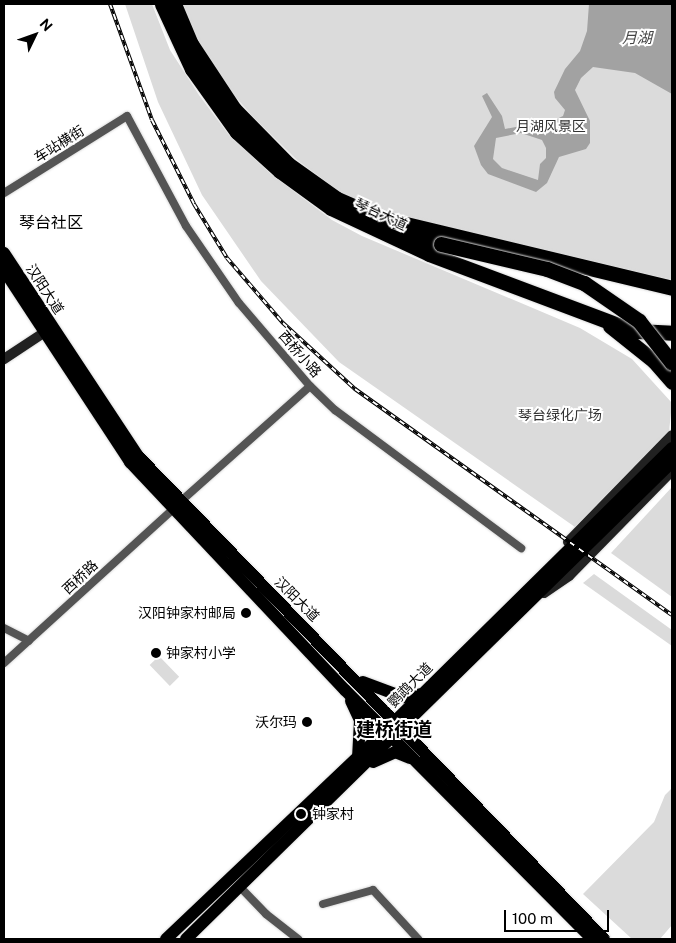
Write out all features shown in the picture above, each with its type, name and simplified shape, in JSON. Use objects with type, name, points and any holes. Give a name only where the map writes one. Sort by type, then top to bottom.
[{"type":"highway","name":"琴台大道","points":[[162,4],[192,69],[237,132],[265,159],[309,194],[373,229],[429,254],[637,331],[672,333]]},
{"type":"highway","name":"琴台大道","points":[[174,4],[191,44],[234,109],[288,164],[337,199],[381,218],[672,288]]},
{"type":"highway","points":[[373,229],[547,269],[584,283],[639,321],[672,363]]},
{"type":"highway","points":[[597,316],[654,361],[672,382]]},
{"type":"main road","name":"汉阳大道","points":[[4,253],[48,330],[130,462],[356,680],[604,939]]},
{"type":"main road","name":"汉阳大道","points":[[4,270],[48,330]]},
{"type":"main road","points":[[4,359],[48,330]]},
{"type":"main road","points":[[525,600],[546,565],[672,435]]},
{"type":"main road","name":"鹦鹉大道","points":[[525,600],[672,448]]},
{"type":"main road","name":"鹦鹉大道","points":[[166,939],[389,735],[525,600],[672,462]]},
{"type":"main road","points":[[525,600],[569,576],[672,471]]},
{"type":"main road","name":"汉阳大道","points":[[176,506],[344,690],[592,939]]},
{"type":"main road","points":[[356,680],[403,697],[426,697],[417,728],[428,755]]},
{"type":"main road","points":[[344,690],[360,720],[362,760],[395,752],[420,765]]},
{"type":"main road","name":"鹦鹉大道","points":[[186,939],[240,888],[362,760]]},
{"type":"street","name":"车站横街","points":[[4,193],[127,116]]},
{"type":"street","name":"西桥小路","points":[[127,116],[186,226],[240,303],[310,386],[335,410],[521,548]]},
{"type":"street","name":"西桥路","points":[[4,663],[310,386]]},
{"type":"street","points":[[4,628],[29,641]]},
{"type":"street","points":[[240,888],[266,914],[298,939]]},
{"type":"street","points":[[324,904],[372,890],[418,939]]},
{"type":"green space","name":"琴台绿化广场","points":[[125,4],[152,4],[170,50],[199,95],[229,135],[271,174],[332,220],[362,236],[580,328],[632,359],[672,403],[669,432],[575,527],[339,362],[261,281],[202,195],[158,102]]},
{"type":"green space","name":"月湖风景区","points":[[180,4],[672,4],[672,280],[379,211],[341,193],[297,160],[254,118],[226,86],[197,41]]},
{"type":"green space","points":[[672,487],[672,597],[611,553]]},
{"type":"green space","points":[[594,574],[672,630],[672,646],[583,583]]},
{"type":"green space","points":[[159,656],[179,677],[170,686],[150,665]]},
{"type":"green space","points":[[672,788],[672,925],[660,939],[632,939],[583,894],[654,822],[665,795]]},
{"type":"water","name":"月湖","points":[[589,4],[672,4],[672,94],[635,73],[593,67],[581,78],[575,90],[590,121],[590,143],[586,149],[559,157],[547,183],[536,192],[488,174],[481,165],[474,146],[492,117],[482,96],[487,93],[502,116],[505,129],[521,126],[541,133],[550,122],[563,116],[565,110],[555,98],[554,92],[565,69],[580,51],[587,31]],"holes":[[[521,133],[542,140],[546,148],[546,158],[540,164],[538,180],[502,168],[493,159],[496,138]]]},
{"type":"railway","points":[[110,4],[152,120],[194,204],[227,258],[283,323],[355,389],[672,615]]},
{"type":"place","name":"汉阳钟家村邮局","points":[[246,613]]},
{"type":"place","name":"钟家村小学","points":[[156,653]]},
{"type":"place","name":"沃尔玛","points":[[307,722]]},
{"type":"place","name":"钟家村","points":[[301,814]]},
{"type":"district","name":"琴台社区","points":[[51,223]]},
{"type":"district","name":"建桥街道","points":[[394,730]]}]
